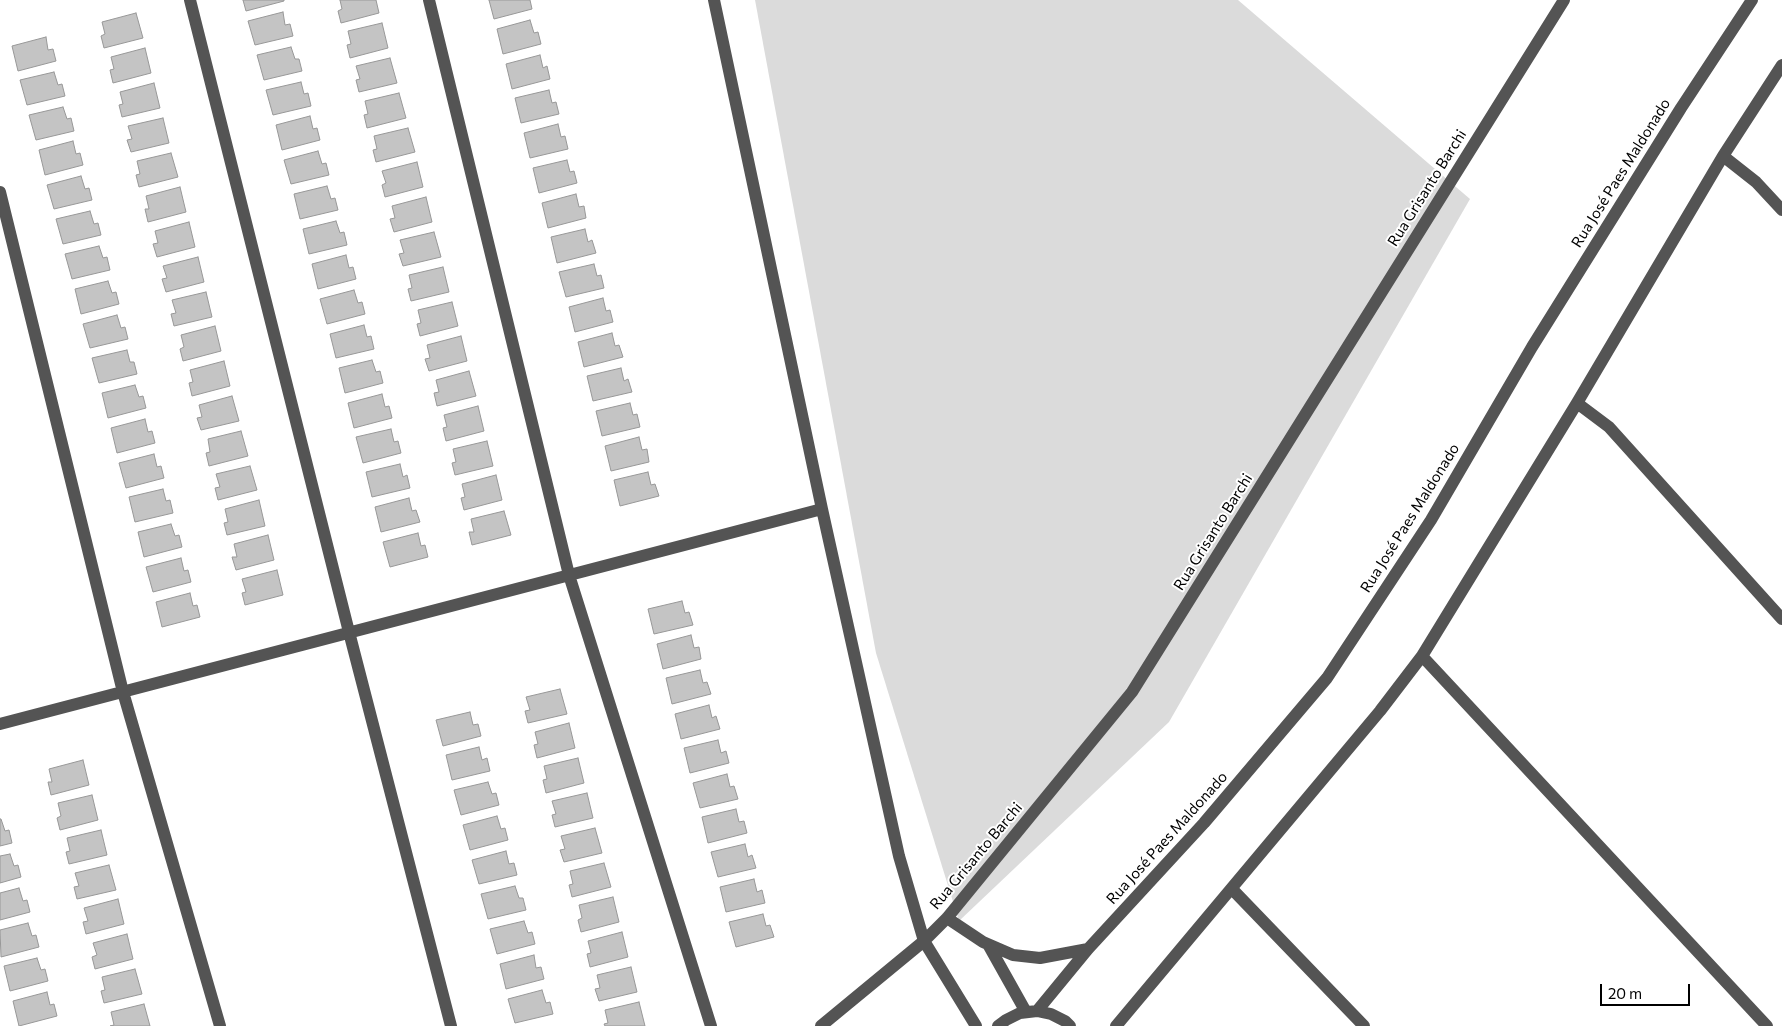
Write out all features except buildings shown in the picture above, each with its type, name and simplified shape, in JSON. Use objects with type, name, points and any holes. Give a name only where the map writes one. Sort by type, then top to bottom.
[{"type":"street","points":[[190,0],[349,632],[451,1026]]},
{"type":"street","points":[[429,0],[569,575],[711,1026]]},
{"type":"street","points":[[714,0],[822,509],[900,856],[924,941],[976,1026]]},
{"type":"street","name":"Rua Grisanto Barchi","points":[[821,1026],[924,941],[947,918],[1132,692],[1564,0]]},
{"type":"street","name":"Rua José Paes Maldonado","points":[[998,1026],[1020,1013],[1032,1011],[1204,823],[1327,678],[1431,520],[1532,347],[1681,108],[1752,0]]},
{"type":"street","points":[[1116,1026],[1380,712],[1422,656],[1577,403],[1723,156],[1782,65]]},
{"type":"street","points":[[1723,156],[1756,182],[1782,210]]},
{"type":"street","points":[[0,192],[122,692],[220,1026]]},
{"type":"street","points":[[1577,403],[1609,427],[1782,619]]},
{"type":"street","points":[[0,724],[822,509]]},
{"type":"street","points":[[1422,656],[1767,1026]]},
{"type":"street","points":[[1232,889],[1364,1026]]},
{"type":"street","points":[[947,918],[990,946],[1013,954],[1040,958],[1088,949]]},
{"type":"street","points":[[990,946],[1032,1011],[1051,1014],[1065,1021],[1070,1026]]},
{"type":"shaded area","points":[[755,0],[1238,0],[1470,199],[1169,722],[959,921],[876,653]]}]
